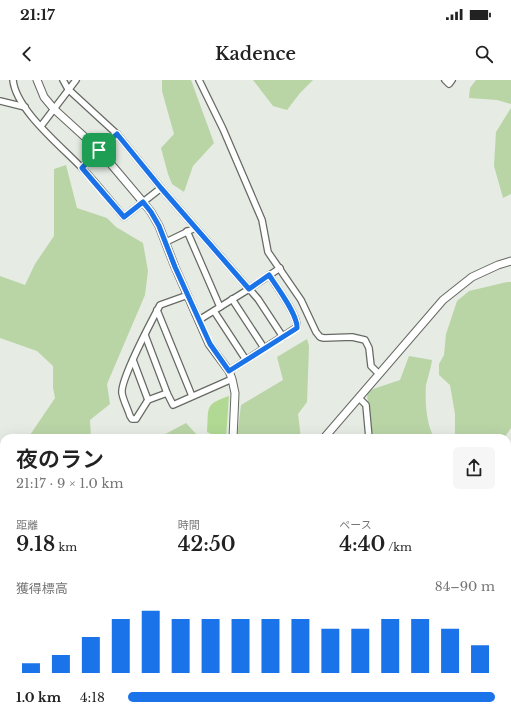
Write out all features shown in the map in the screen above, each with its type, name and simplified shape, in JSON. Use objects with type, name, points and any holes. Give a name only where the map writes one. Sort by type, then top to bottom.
[{"type":"street","points":[[13,80],[14,87],[34,120],[82,168],[124,217],[161,188]]},
{"type":"street","points":[[37,80],[44,97],[54,109],[99,150],[151,212],[166,242],[210,344],[229,371],[232,379],[235,393],[233,434]]},
{"type":"street","points":[[62,80],[68,89],[117,134],[195,228],[249,289],[283,337]]},
{"type":"street","points":[[41,126],[76,80]]},
{"type":"street","points":[[199,80],[223,129],[262,220],[267,248],[302,300],[318,335],[324,338],[352,337],[365,340],[369,348],[371,366],[379,374]]},
{"type":"street","points":[[445,80],[448,84],[452,80]]},
{"type":"street","points":[[0,101],[25,107]]},
{"type":"street","points":[[82,168],[117,134]]},
{"type":"street","points":[[166,242],[195,228]]},
{"type":"street","points":[[187,231],[220,307]]},
{"type":"street","points":[[328,434],[449,295],[472,277],[498,265],[511,261]]},
{"type":"street","points":[[199,320],[280,268]]},
{"type":"street","points":[[229,371],[297,328],[298,324],[290,308],[269,275]]},
{"type":"street","points":[[167,393],[148,400],[138,417],[132,419],[122,393],[122,385],[160,305],[188,295]]},
{"type":"street","points":[[232,299],[264,348]]},
{"type":"street","points":[[157,310],[192,396]]},
{"type":"street","points":[[214,311],[246,360]]},
{"type":"street","points":[[145,336],[173,405],[232,379]]},
{"type":"street","points":[[133,360],[148,400]]},
{"type":"street","points":[[359,398],[366,406],[369,434]]},
{"type":"shaded area","points":[[162,80],[191,80],[214,143],[193,166],[184,192],[172,184],[161,148],[174,134],[162,91]]},
{"type":"shaded area","points":[[253,80],[313,80],[300,93],[287,110],[273,106]]},
{"type":"shaded area","points":[[476,80],[511,80],[511,104],[497,100],[469,98],[470,88]]},
{"type":"shaded area","points":[[511,108],[511,194],[503,198],[494,166],[496,132]]},
{"type":"shaded area","points":[[66,165],[77,208],[107,218],[116,227],[143,243],[148,271],[145,295],[107,384],[110,404],[90,420],[91,434],[31,434],[55,398],[53,388],[53,366],[37,351],[0,338],[0,276],[25,285],[35,264],[54,236],[54,169]]},
{"type":"shaded area","points":[[511,282],[511,428],[507,434],[455,434],[455,414],[450,385],[439,375],[439,364],[444,355],[446,334],[457,301],[469,291]]},
{"type":"shaded area","points":[[307,339],[309,346],[307,402],[298,414],[300,434],[237,434],[241,405],[283,380],[277,357]]},
{"type":"shaded area","points":[[409,356],[432,360],[426,385],[426,398],[428,420],[433,434],[373,434],[370,427],[367,393],[373,389],[400,380]]},
{"type":"shaded area","points":[[229,396],[226,434],[211,434],[207,432],[209,408],[215,402]]},
{"type":"shaded area","points":[[186,423],[196,434],[165,434]]},
{"type":"route","points":[[117,134],[161,188],[249,289],[269,275],[290,308],[298,324],[297,328],[229,371],[210,344],[175,267],[159,226],[151,212],[143,202],[124,217],[82,168],[99,150],[117,134]]}]
